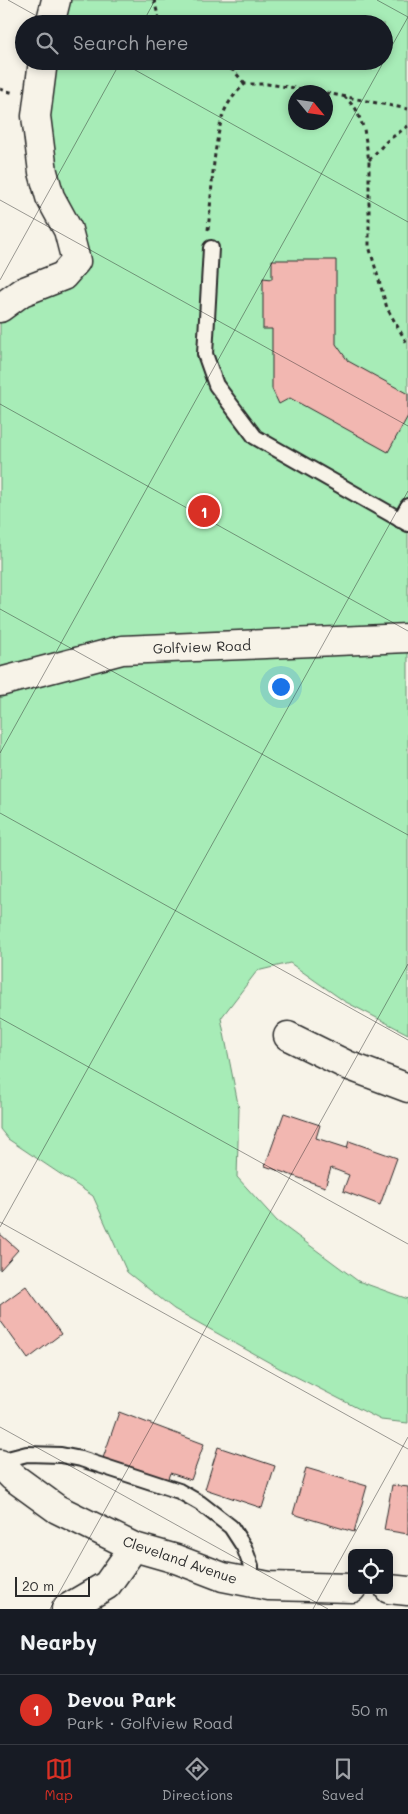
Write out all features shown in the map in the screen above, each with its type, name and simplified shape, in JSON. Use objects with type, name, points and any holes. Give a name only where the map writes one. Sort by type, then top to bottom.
[{"type":"street","points":[[52,15],[56,0]]},
{"type":"street","points":[[0,308],[22,292],[63,276],[76,261],[68,230],[50,197],[43,172],[36,116],[42,70]]},
{"type":"street","name":"Golfview Road","points":[[0,682],[122,650],[408,638]]},
{"type":"street","points":[[288,1036],[347,1065],[408,1088]]},
{"type":"street","name":"Cleveland Avenue","points":[[0,1462],[19,1482],[57,1509],[134,1547],[176,1559],[223,1578],[269,1586],[348,1588]]},
{"type":"street","points":[[66,1609],[107,1585],[134,1547]]},
{"type":"street","points":[[393,1589],[408,1591]]},
{"type":"lane","points":[[211,248],[205,354],[216,385],[255,437],[404,522],[408,506]]},
{"type":"lane","points":[[0,1462],[27,1454],[61,1455],[81,1459],[179,1492],[200,1503],[231,1526],[244,1547],[251,1566],[250,1582]]},
{"type":"path","points":[[154,0],[158,15]]},
{"type":"path","points":[[232,70],[245,84]]},
{"type":"path","points":[[211,248],[208,234],[214,166],[221,121],[233,96],[245,84],[267,84],[288,87]]},
{"type":"path","points":[[333,94],[408,109]]},
{"type":"path","points":[[344,96],[356,109],[364,130],[369,161],[368,246],[387,308],[408,345]]},
{"type":"path","points":[[369,161],[387,141],[408,126]]},
{"type":"green space","points":[[56,0],[408,0],[408,1034],[344,1001],[290,963],[257,971],[221,1018],[239,1109],[237,1177],[277,1221],[358,1281],[408,1299],[408,1423],[381,1420],[279,1368],[174,1309],[127,1272],[93,1196],[8,1139],[0,1129],[0,308],[76,261],[50,197],[43,70],[393,70],[393,15],[52,15]]},
{"type":"building","points":[[272,260],[336,260],[336,344],[348,361],[408,394],[408,416],[388,452],[290,398],[279,404],[272,389],[272,329],[263,329],[263,278],[272,279]]},
{"type":"building","points":[[284,1113],[320,1125],[316,1138],[347,1148],[349,1141],[397,1158],[380,1205],[343,1191],[349,1175],[331,1168],[325,1187],[265,1166]]},
{"type":"building","points":[[0,1234],[18,1250],[0,1270]]},
{"type":"building","points":[[26,1286],[61,1334],[28,1359],[0,1320],[0,1305]]},
{"type":"building","points":[[119,1412],[204,1444],[191,1480],[170,1473],[166,1484],[102,1461]]},
{"type":"building","points":[[218,1447],[275,1466],[262,1508],[205,1489]]},
{"type":"building","points":[[306,1468],[367,1486],[354,1532],[293,1514]]},
{"type":"building","points":[[392,1485],[408,1487],[408,1534],[384,1530]]},
{"type":"place","name":"Devou Park","points":[[204,511]]}]
